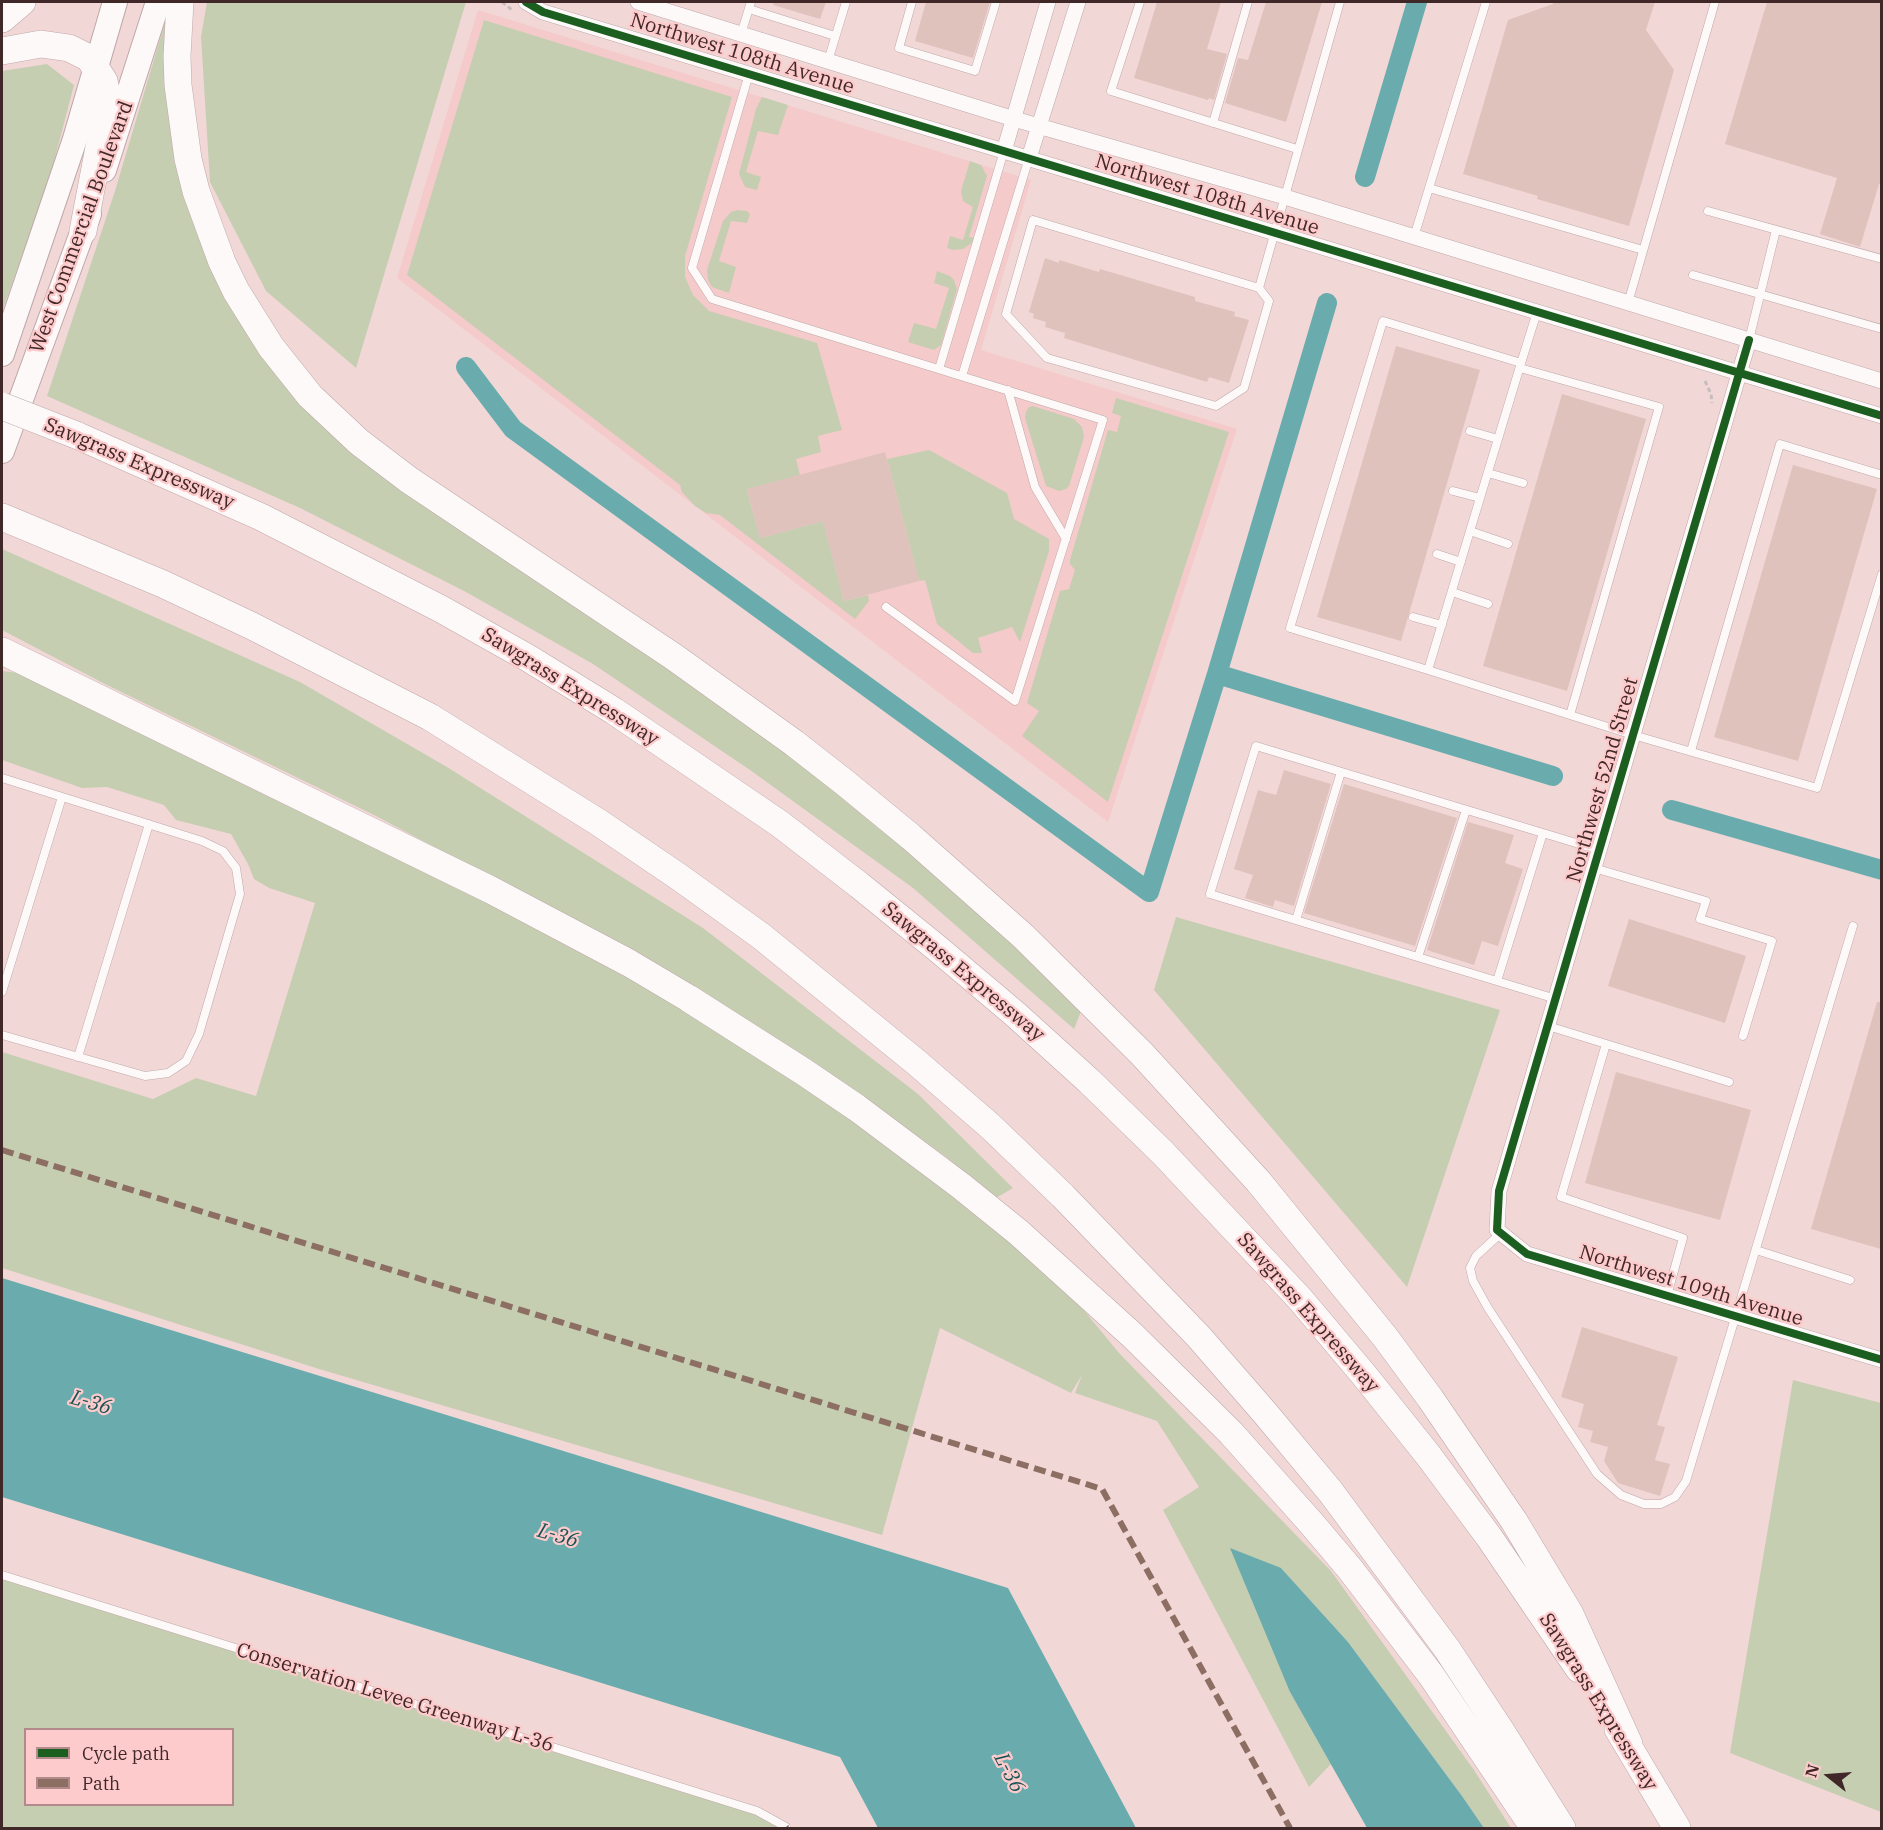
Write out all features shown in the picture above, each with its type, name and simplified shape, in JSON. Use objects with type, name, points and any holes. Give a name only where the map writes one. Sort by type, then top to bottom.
[{"type":"highway","points":[[2,19],[22,2]]},
{"type":"highway","name":"West Commercial Boulevard","points":[[2,354],[75,139],[115,2]]},
{"type":"highway","name":"West Commercial Boulevard","points":[[2,451],[83,231],[130,94],[158,2]]},
{"type":"highway","points":[[180,2],[177,44],[178,85],[188,159],[198,199],[222,262],[236,291],[271,347],[310,396],[335,421],[384,462],[674,657],[794,743],[844,782],[1023,936],[1142,1054],[1265,1190],[1385,1337],[1430,1398],[1514,1521],[1570,1614],[1629,1744]]},
{"type":"highway","points":[[2,51],[41,44],[55,45],[80,52],[89,57],[104,81],[107,95],[106,111],[83,231]]},
{"type":"highway","name":"Sawgrass Expressway","points":[[2,406],[76,435],[271,522],[421,598],[528,658],[614,711],[780,824],[947,956],[1089,1081],[1231,1224],[1300,1299],[1364,1375],[1482,1527],[1552,1627],[1629,1744],[1677,1828]]},
{"type":"highway","points":[[2,517],[164,584],[430,717],[515,768],[607,828],[761,936],[916,1062],[990,1126],[1086,1220],[1199,1337],[1272,1421],[1330,1491],[1433,1631],[1501,1731],[1562,1828]]},
{"type":"highway","points":[[2,651],[491,890],[629,963],[804,1072],[961,1186],[1035,1247],[1132,1335],[1231,1433],[1350,1569],[1431,1675],[1534,1828]]},
{"type":"street","name":"Northwest 108th Avenue","points":[[526,2],[543,12],[1881,416]]},
{"type":"street","name":"Northwest 108th Avenue","points":[[638,2],[1014,119],[1285,197],[1881,381]]},
{"type":"street","points":[[1004,151],[1048,2]]},
{"type":"street","points":[[1029,158],[1078,2]]},
{"type":"street","name":"Northwest 52nd Street","points":[[1499,1231],[1499,1191],[1749,340]]},
{"type":"street","name":"Northwest 109th Avenue","points":[[1499,1231],[1527,1254],[1881,1360]]},
{"type":"lane","points":[[828,61],[846,2]]},
{"type":"lane","points":[[912,2],[899,48],[975,71],[996,2]]},
{"type":"lane","points":[[1140,2],[1111,91],[1297,149]]},
{"type":"lane","points":[[1213,123],[1248,2]]},
{"type":"lane","points":[[1259,288],[1340,2]]},
{"type":"lane","points":[[1414,237],[1486,2]]},
{"type":"lane","points":[[1628,303],[1715,2]]},
{"type":"lane","points":[[741,34],[750,5],[835,36]]},
{"type":"lane","points":[[749,74],[692,268],[712,299],[1103,420],[1015,701],[886,607]]},
{"type":"lane","points":[[939,369],[1004,151]]},
{"type":"lane","points":[[962,376],[1029,158]]},
{"type":"lane","points":[[1429,188],[1643,250]]},
{"type":"lane","points":[[1708,211],[1881,259]]},
{"type":"lane","points":[[1033,220],[1259,288],[1269,301],[1244,388],[1216,406],[1047,358],[1006,314],[1033,220]]},
{"type":"lane","points":[[1749,340],[1776,230]]},
{"type":"lane","points":[[1693,275],[1881,329]]},
{"type":"lane","points":[[1428,670],[1536,312]]},
{"type":"lane","points":[[1570,715],[1659,407],[1383,321],[1290,628],[1634,735],[1817,788],[1881,574]]},
{"type":"lane","points":[[1008,390],[1035,488],[1066,539]]},
{"type":"lane","points":[[1470,431],[1498,440]]},
{"type":"lane","points":[[1691,751],[1780,444],[1881,475]]},
{"type":"lane","points":[[1488,473],[1523,483]]},
{"type":"lane","points":[[1453,491],[1480,498]]},
{"type":"lane","points":[[1470,531],[1508,544]]},
{"type":"lane","points":[[1437,554],[1461,562]]},
{"type":"lane","points":[[1452,592],[1488,604]]},
{"type":"lane","points":[[1413,617],[1442,625]]},
{"type":"lane","points":[[1556,999],[1210,894],[1256,746],[1599,850]]},
{"type":"lane","points":[[1296,920],[1341,772]]},
{"type":"lane","points":[[2,778],[202,841],[223,851],[236,868],[240,894],[199,1034],[186,1061],[168,1073],[145,1076],[2,1035]]},
{"type":"lane","points":[[2,992],[62,797]]},
{"type":"lane","points":[[1418,957],[1466,810]]},
{"type":"lane","points":[[78,1057],[149,824]]},
{"type":"lane","points":[[1497,981],[1543,833]]},
{"type":"lane","points":[[1594,868],[1706,901],[1700,919],[1772,941],[1743,1036]]},
{"type":"lane","points":[[1499,1231],[1476,1256],[1470,1268],[1473,1281],[1488,1308],[1597,1474],[1621,1495],[1644,1504],[1661,1504],[1676,1497],[1686,1481],[1853,926]]},
{"type":"lane","points":[[1548,1026],[1729,1083]]},
{"type":"lane","points":[[1606,1044],[1560,1197],[1683,1238],[1667,1296]]},
{"type":"lane","points":[[1756,1250],[1850,1280]]},
{"type":"lane","name":"Conservation Levee Greenway L-36","points":[[2,1575],[757,1810],[786,1827]]},
{"type":"shaded area","points":[[478,10],[1031,180],[981,350],[1237,429],[1108,822],[397,278]]},
{"type":"green space","points":[[171,2],[184,164],[303,395],[789,749],[1084,1004],[1074,1029],[913,888],[750,770],[593,664],[466,592],[300,508],[47,396],[115,191]]},
{"type":"green space","points":[[207,2],[466,2],[356,368],[266,291],[210,182],[201,37]]},
{"type":"green space","points":[[484,20],[732,97],[685,256],[685,277],[693,295],[709,311],[817,343],[842,430],[818,436],[821,452],[796,459],[800,475],[747,490],[760,538],[823,521],[844,601],[868,595],[869,601],[855,619],[720,515],[706,513],[695,506],[682,492],[680,485],[407,275]]},
{"type":"green space","points":[[47,64],[74,85],[51,173],[2,312],[2,71]]},
{"type":"green space","points":[[762,97],[788,105],[778,135],[758,131],[746,172],[761,177],[757,190],[745,187],[739,174],[756,109]]},
{"type":"green space","points":[[970,161],[981,165],[987,176],[969,237],[974,238],[972,243],[963,249],[953,250],[947,248],[950,236],[963,240],[973,207],[963,201],[961,191]]},
{"type":"green space","points":[[747,211],[750,214],[747,223],[731,221],[719,261],[736,267],[729,293],[712,287],[708,280],[707,270],[723,221],[731,212]]},
{"type":"green space","points":[[937,271],[950,276],[957,289],[941,345],[934,350],[908,342],[914,323],[936,329],[949,288],[934,283]]},
{"type":"green space","points":[[1116,398],[1229,432],[1108,802],[1022,736],[1039,711],[1027,703],[1060,591],[1069,589],[1075,570],[1070,560],[1108,430],[1117,432],[1121,416],[1112,413]]},
{"type":"green space","points":[[1033,406],[1074,419],[1082,427],[1084,437],[1069,486],[1066,489],[1059,491],[1046,486],[1025,418],[1029,407]]},
{"type":"green space","points":[[929,450],[1007,493],[1014,519],[1049,539],[1049,551],[1020,642],[1012,627],[978,638],[982,653],[973,653],[937,624],[925,580],[919,581],[887,459]]},
{"type":"green space","points":[[2,549],[300,682],[447,767],[703,928],[918,1094],[1013,1188],[996,1198],[945,1156],[839,1080],[684,980],[376,816],[105,684],[2,630]]},
{"type":"green space","points":[[2,671],[20,673],[623,970],[767,1055],[953,1194],[1068,1291],[1119,1353],[1331,1571],[1474,1770],[1511,1828],[1484,1828],[1348,1642],[1281,1568],[1290,1692],[1331,1764],[1309,1787],[1163,1510],[1199,1487],[1157,1421],[1075,1393],[1082,1375],[1071,1393],[940,1328],[882,1535],[319,1369],[2,1268],[2,1052],[153,1099],[196,1078],[256,1096],[315,903],[269,888],[254,879],[231,834],[176,820],[164,805],[107,787],[82,788],[2,760]]},
{"type":"green space","points":[[1176,917],[1500,1010],[1407,1287],[1154,990]]},
{"type":"green space","points":[[1793,1380],[1881,1403],[1881,1812],[1730,1753]]},
{"type":"green space","points":[[2,1575],[757,1810],[787,1828],[2,1828]]},
{"type":"water","name":"L-36","points":[[2,1278],[1008,1588],[1136,1828],[878,1828],[840,1757],[2,1497]]},
{"type":"water","points":[[1230,1548],[1281,1568],[1348,1642],[1484,1828],[1367,1828],[1290,1692]]},
{"type":"building","points":[[774,2],[826,2],[820,19],[773,5]]},
{"type":"building","points":[[926,2],[990,2],[973,58],[915,41]]},
{"type":"building","points":[[1157,2],[1221,2],[1207,49],[1227,54],[1214,100],[1134,78]]},
{"type":"building","points":[[1266,2],[1322,2],[1286,122],[1225,103],[1238,58],[1248,60]]},
{"type":"building","points":[[1554,2],[1655,2],[1646,30],[1674,70],[1629,226],[1463,174],[1508,20]]},
{"type":"building","points":[[1767,2],[1881,2],[1881,184],[1879,184],[1860,247],[1820,234],[1837,178],[1725,144]]},
{"type":"building","points":[[1045,258],[1099,272],[1100,269],[1195,297],[1195,301],[1235,312],[1234,316],[1249,320],[1229,383],[1209,377],[1207,382],[1064,338],[1065,333],[1045,327],[1046,322],[1033,318],[1034,314],[1029,312]]},
{"type":"building","points":[[1396,346],[1480,370],[1401,641],[1317,617]]},
{"type":"building","points":[[1562,394],[1646,419],[1567,691],[1483,666]]},
{"type":"building","points":[[885,452],[919,581],[844,601],[823,521],[760,538],[747,489]]},
{"type":"building","points":[[1793,465],[1877,489],[1798,761],[1714,737]]},
{"type":"building","points":[[1284,770],[1331,784],[1294,906],[1275,900],[1273,907],[1245,898],[1253,875],[1234,869],[1258,790],[1276,795]]},
{"type":"building","points":[[1344,784],[1457,818],[1415,946],[1304,913]]},
{"type":"building","points":[[1468,822],[1514,835],[1505,863],[1523,869],[1498,946],[1482,941],[1474,965],[1427,950]]},
{"type":"building","points":[[1629,919],[1746,956],[1725,1023],[1608,986]]},
{"type":"building","points":[[1877,1002],[1881,1002],[1881,1249],[1811,1229]]},
{"type":"building","points":[[1616,1072],[1751,1110],[1720,1220],[1585,1183]]},
{"type":"building","points":[[1582,1327],[1678,1357],[1657,1425],[1665,1427],[1655,1460],[1670,1464],[1660,1496],[1618,1483],[1604,1461],[1608,1447],[1590,1442],[1593,1431],[1578,1427],[1584,1404],[1561,1397]]},
{"type":"waterway","points":[[1365,177],[1417,2]]},
{"type":"waterway","points":[[1217,674],[1327,303]]},
{"type":"waterway","points":[[466,367],[513,429],[1149,892],[1217,674],[1553,776]]},
{"type":"waterway","points":[[1672,810],[1882,870]]},
{"type":"marked path","points":[[2,1150],[1102,1489],[1290,1828]]},
{"type":"cycle path","points":[[526,2],[543,12],[1882,416]]},
{"type":"cycle path","points":[[1749,340],[1499,1191],[1497,1230],[1527,1254],[1882,1360]]}]
